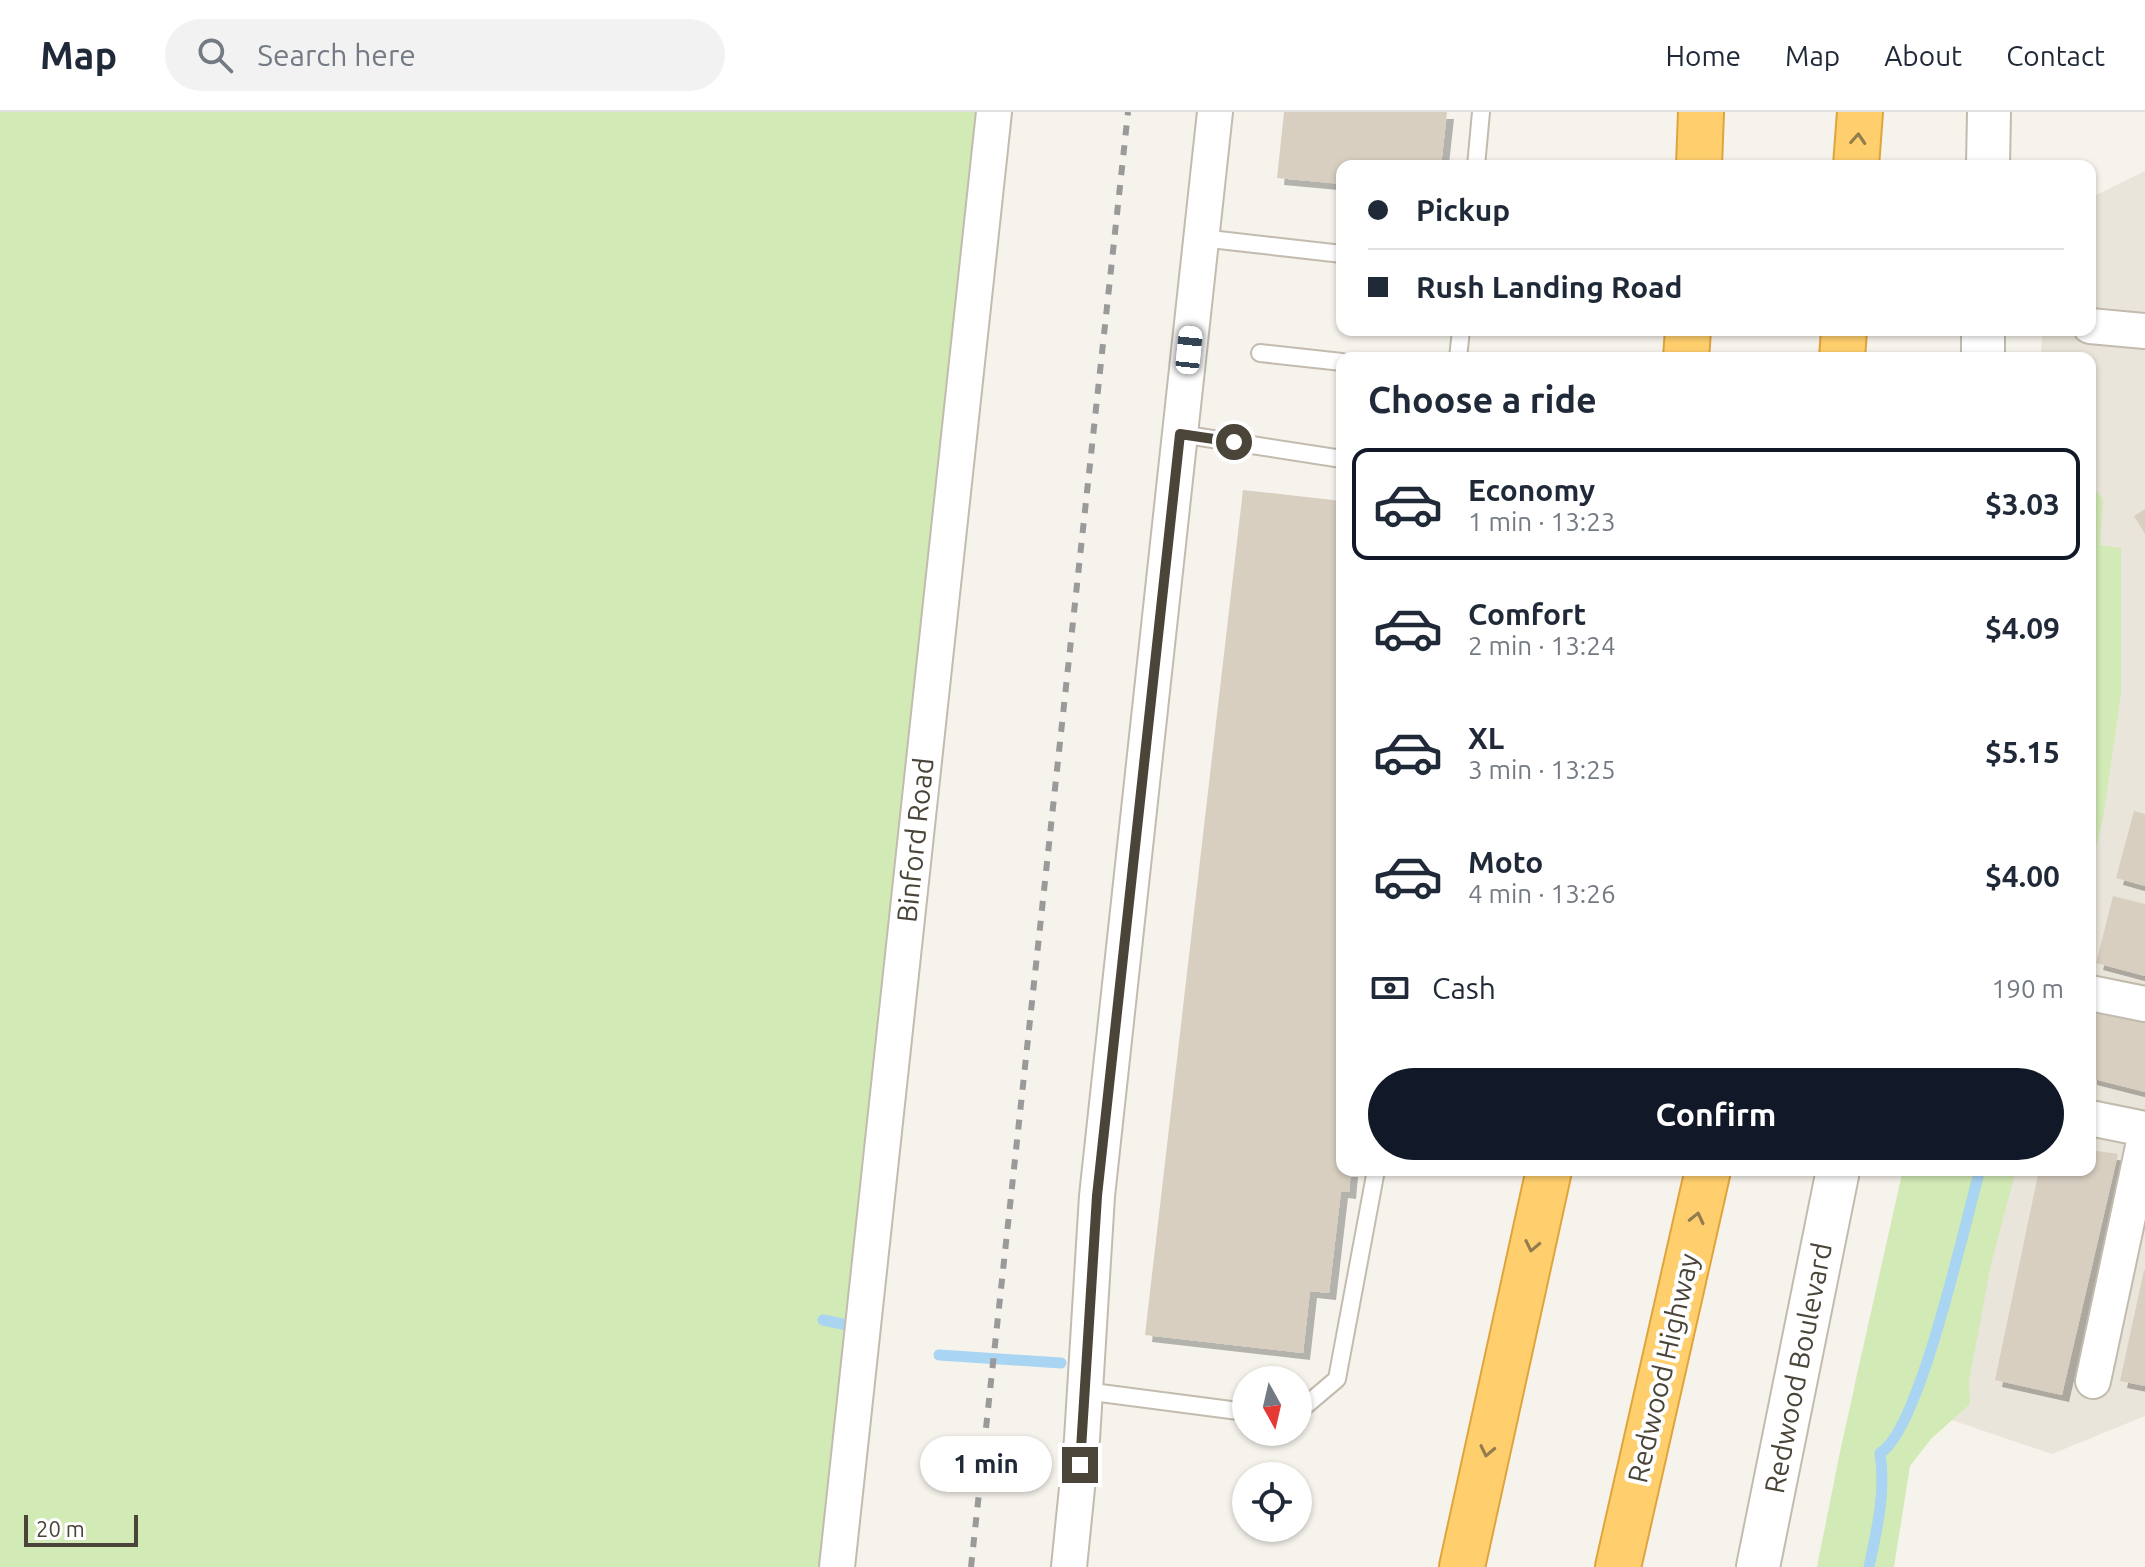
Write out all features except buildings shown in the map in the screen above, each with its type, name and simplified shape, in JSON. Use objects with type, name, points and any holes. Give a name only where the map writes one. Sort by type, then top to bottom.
[{"type":"highway","points":[[1699,160],[1701,112]]},
{"type":"highway","points":[[1856,160],[1860,112]]},
{"type":"highway","points":[[1462,1567],[1548,1176]]},
{"type":"highway","name":"Redwood Highway","points":[[1618,1567],[1707,1176]]},
{"type":"street","name":"Binford Road","points":[[837,1567],[994,112]]},
{"type":"street","points":[[1069,1567],[1085,1391],[1097,1196],[1215,112]]},
{"type":"street","points":[[1988,160],[1989,112]]},
{"type":"street","points":[[2096,327],[2145,331]]},
{"type":"street","points":[[2096,994],[2145,1004]]},
{"type":"street","points":[[2096,1119],[2145,1129]]},
{"type":"street","points":[[2093,1381],[2145,1137]]},
{"type":"street","name":"Redwood Boulevard","points":[[1758,1567],[1837,1176]]},
{"type":"lane","points":[[1477,160],[1481,112]]},
{"type":"lane","points":[[1201,238],[1336,253]]},
{"type":"lane","points":[[1260,353],[1336,361]]},
{"type":"lane","points":[[1180,434],[1336,458]]},
{"type":"lane","points":[[1312,1400],[1337,1379],[1375,1176]]},
{"type":"lane","points":[[1085,1391],[1232,1410]]},
{"type":"shaded area","points":[[2145,171],[2145,1416],[2052,1454],[1854,1387],[1902,1176],[2096,1176],[2096,352],[2041,352],[2042,336],[2096,336],[2096,195]]},
{"type":"green space","points":[[0,112],[980,112],[838,1567],[0,1567]]},
{"type":"green space","points":[[2096,491],[2103,499],[2100,545],[2121,548],[2121,694],[2096,847]]},
{"type":"green space","points":[[1902,1176],[2014,1176],[1991,1264],[1969,1381],[1970,1404],[1931,1439],[1910,1466],[1894,1567],[1817,1567]]},
{"type":"waterway","points":[[1869,1567],[1881,1496],[1880,1453],[1895,1437],[1925,1367],[1978,1176]]},
{"type":"waterway","points":[[823,1320],[847,1325]]},
{"type":"waterway","points":[[939,1355],[1061,1363]]},
{"type":"railway","points":[[971,1567],[1128,112]]},
{"type":"route","points":[[1080,1465],[1097,1196],[1180,434],[1234,442]]}]
